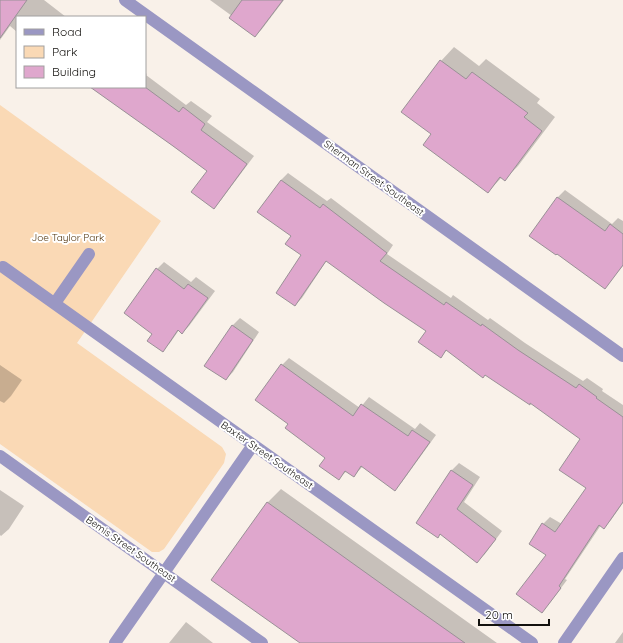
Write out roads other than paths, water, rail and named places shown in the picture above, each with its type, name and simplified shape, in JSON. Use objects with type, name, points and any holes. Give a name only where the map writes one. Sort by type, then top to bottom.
[{"type":"street","name":"Sherman Street Southeast","points":[[125,0],[623,356]]},
{"type":"street","points":[[55,303],[89,254]]},
{"type":"street","name":"Baxter Street Southeast","points":[[3,267],[532,643]]},
{"type":"street","points":[[115,643],[253,445]]},
{"type":"street","name":"Bemis Street Southeast","points":[[0,456],[262,643]]},
{"type":"street","points":[[564,643],[623,558]]},
{"type":"park label","name":"Joe Taylor Park","points":[[68,237]]}]
